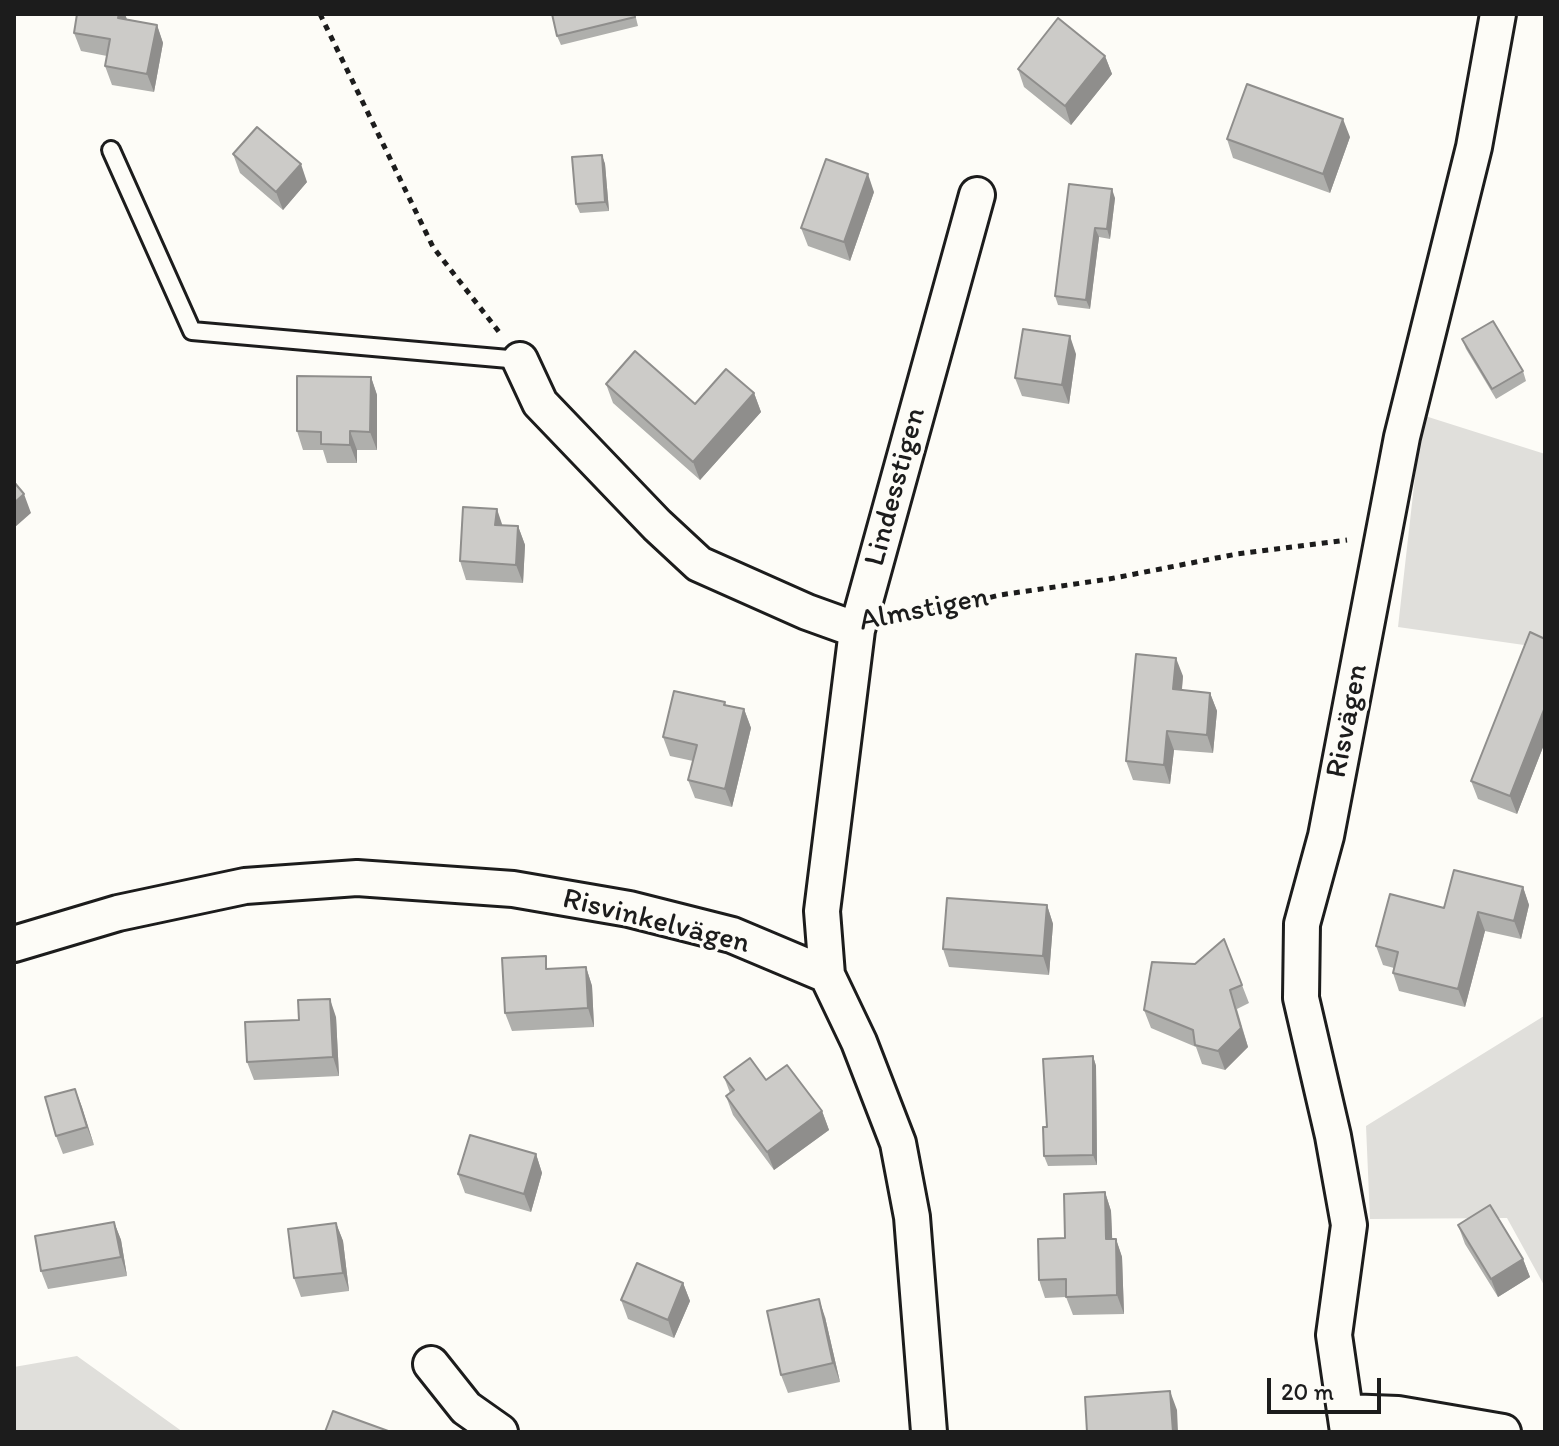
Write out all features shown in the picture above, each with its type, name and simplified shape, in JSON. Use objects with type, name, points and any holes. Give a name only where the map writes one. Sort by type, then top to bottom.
[{"type":"street","name":"Risvägen","points":[[1346,1422],[1334,1335],[1349,1225],[1333,1136],[1301,998],[1302,924],[1326,836],[1405,422],[1474,147],[1498,14]]},
{"type":"street","name":"Lindesstigen","points":[[827,975],[822,911],[857,630],[977,195]]},
{"type":"street","name":"Almstigen","points":[[520,360],[540,403],[657,525],[699,564],[807,612],[857,630]]},
{"type":"street","name":"Risvinkelvägen","points":[[14,944],[118,913],[245,886],[357,878],[513,889],[629,909],[732,935],[827,975]]},
{"type":"street","points":[[827,975],[859,1042],[898,1143],[912,1217],[929,1432]]},
{"type":"street","points":[[431,1364],[466,1408],[500,1432]]},
{"type":"street","points":[[1346,1422],[1398,1414],[1503,1432]]},
{"type":"lane","points":[[111,150],[192,331],[520,360]]},
{"type":"path","points":[[320,14],[433,247],[520,360]]},
{"type":"path","name":"Almstigen","points":[[857,630],[1000,595],[1109,579],[1237,554],[1384,535]]},
{"type":"shaded area","points":[[1422,415],[1545,454],[1545,648],[1398,627]]},
{"type":"shaded area","points":[[1545,1012],[1545,1287],[1507,1218],[1370,1219],[1366,1126],[1544,1016]]},
{"type":"shaded area","points":[[77,1356],[183,1432],[14,1432],[14,1367]]},
{"type":"building","points":[[77,14],[119,14],[118,18],[157,25],[147,74],[105,66],[110,39],[74,33]]},
{"type":"building","points":[[552,14],[634,14],[635,17],[557,36]]},
{"type":"building","points":[[1058,18],[1105,56],[1065,106],[1018,69]]},
{"type":"building","points":[[1247,84],[1343,119],[1323,174],[1227,139]]},
{"type":"building","points":[[257,127],[301,164],[276,192],[233,154]]},
{"type":"building","points":[[602,155],[605,202],[576,204],[572,157]]},
{"type":"building","points":[[826,159],[868,174],[844,242],[801,228]]},
{"type":"building","points":[[1069,184],[1112,189],[1107,229],[1095,228],[1086,300],[1055,296]]},
{"type":"building","points":[[1493,321],[1523,371],[1492,389],[1462,339]]},
{"type":"building","points":[[1023,329],[1070,336],[1062,385],[1015,378]]},
{"type":"building","points":[[635,351],[695,404],[726,369],[754,393],[693,462],[606,384]]},
{"type":"building","points":[[297,376],[371,377],[370,432],[350,431],[350,445],[321,444],[321,432],[297,431]]},
{"type":"building","points":[[14,482],[24,494],[14,503]]},
{"type":"building","points":[[463,507],[497,509],[495,525],[518,526],[516,565],[460,561]]},
{"type":"building","points":[[1530,632],[1545,639],[1545,707],[1510,796],[1471,781]]},
{"type":"building","points":[[1136,654],[1176,658],[1173,689],[1210,693],[1207,735],[1167,731],[1164,765],[1126,761]]},
{"type":"building","points":[[674,691],[744,709],[725,789],[688,780],[697,745],[663,737]]},
{"type":"building","points":[[1454,870],[1523,887],[1514,921],[1478,912],[1458,989],[1393,973],[1398,952],[1376,946],[1390,894],[1444,908]]},
{"type":"building","points":[[947,898],[1047,905],[1043,956],[943,949]]},
{"type":"building","points":[[1224,939],[1242,985],[1230,990],[1241,1028],[1218,1051],[1195,1045],[1193,1030],[1144,1010],[1152,962],[1195,964]]},
{"type":"building","points":[[546,956],[546,969],[586,967],[588,1008],[505,1013],[502,958]]},
{"type":"building","points":[[330,999],[333,1057],[247,1062],[245,1022],[299,1020],[298,1000]]},
{"type":"building","points":[[1093,1056],[1093,1155],[1044,1156],[1043,1127],[1047,1127],[1043,1059]]},
{"type":"building","points":[[750,1058],[766,1080],[787,1065],[822,1111],[767,1152],[726,1096],[734,1090],[724,1077]]},
{"type":"building","points":[[75,1089],[87,1127],[56,1136],[45,1097]]},
{"type":"building","points":[[470,1135],[536,1154],[524,1194],[458,1174]]},
{"type":"building","points":[[1105,1192],[1106,1239],[1116,1239],[1117,1295],[1066,1297],[1066,1279],[1039,1280],[1038,1239],[1065,1238],[1064,1194]]},
{"type":"building","points":[[1490,1205],[1523,1259],[1491,1279],[1458,1225]]},
{"type":"building","points":[[114,1222],[121,1257],[41,1271],[35,1236]]},
{"type":"building","points":[[336,1223],[343,1273],[294,1278],[288,1229]]},
{"type":"building","points":[[637,1263],[683,1283],[668,1320],[621,1300]]},
{"type":"building","points":[[819,1299],[833,1363],[781,1375],[767,1311]]},
{"type":"building","points":[[1170,1391],[1173,1432],[1087,1432],[1085,1397]]},
{"type":"building","points":[[333,1411],[391,1432],[325,1432]]}]
